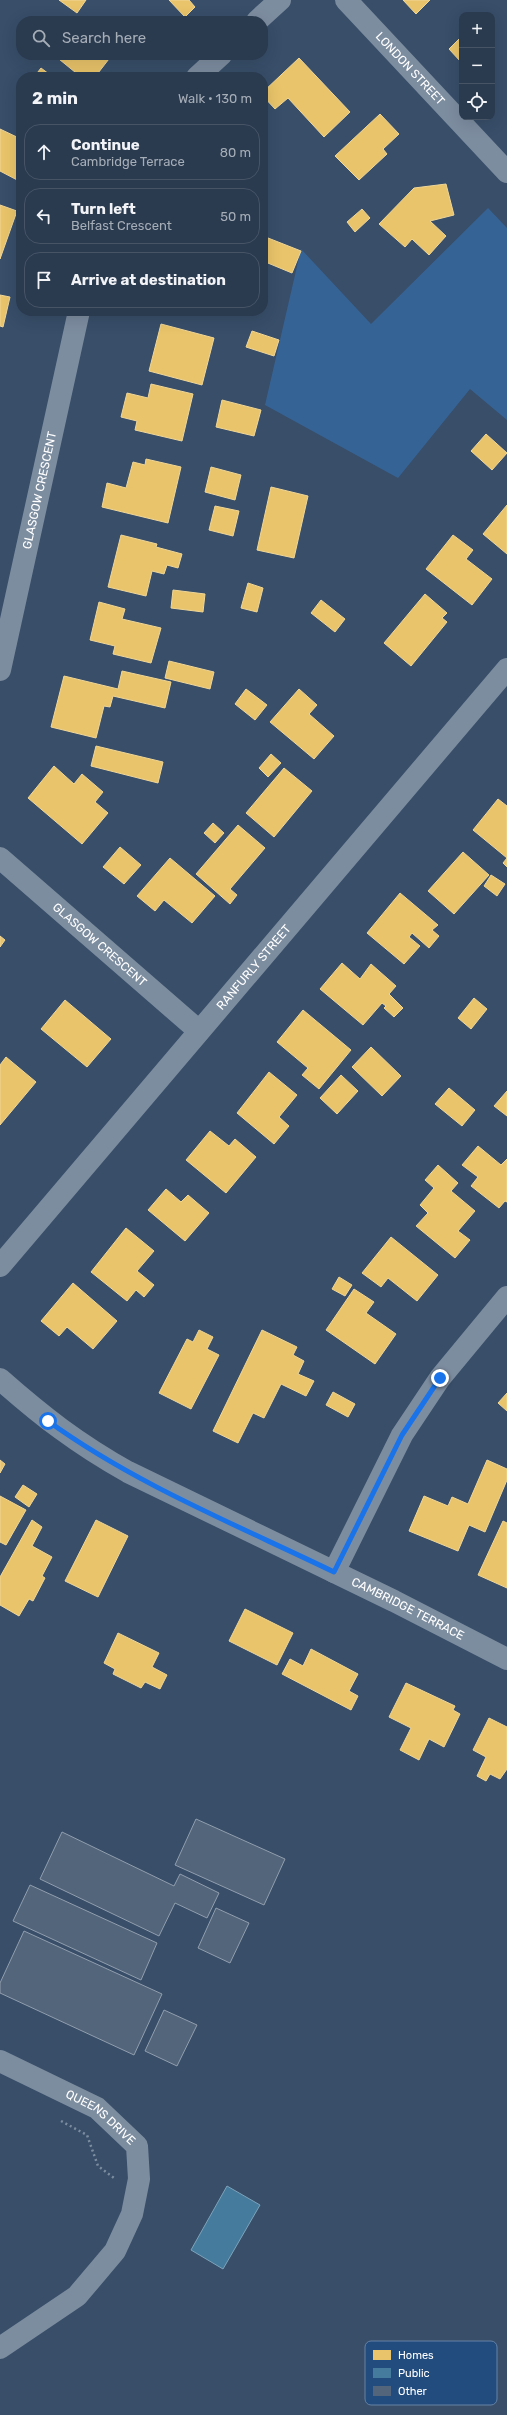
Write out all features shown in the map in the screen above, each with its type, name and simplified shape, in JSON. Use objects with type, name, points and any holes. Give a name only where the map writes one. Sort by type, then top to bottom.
[{"type":"street","points":[[262,16],[280,0]]},
{"type":"street","name":"LONDON STREET","points":[[346,0],[507,172]]},
{"type":"street","points":[[202,72],[216,60]]},
{"type":"street","name":"GLASGOW CRESCENT","points":[[0,670],[78,316]]},
{"type":"street","name":"RANFURLY STREET","points":[[0,1266],[507,669]]},
{"type":"street","name":"GLASGOW CRESCENT","points":[[0,858],[199,1031]]},
{"type":"street","points":[[334,1572],[402,1435],[440,1378],[507,1297]]},
{"type":"street","name":"CAMBRIDGE TERRACE","points":[[0,1379],[48,1421],[86,1448],[128,1472],[334,1572],[507,1659]]},
{"type":"street","name":"QUEENS DRIVE","points":[[0,2061],[97,2108],[137,2146],[138,2186],[132,2214],[115,2251],[77,2296],[0,2348]]},
{"type":"path","points":[[56,2119],[87,2134],[98,2166],[117,2179]]},
{"type":"shaded area","points":[[488,208],[507,228],[507,420],[470,389],[398,478],[265,405],[301,249],[371,324]]},
{"type":"building: Homes","points":[[59,0],[86,0],[77,13]]},
{"type":"building: Homes","points":[[169,0],[189,0],[195,7],[186,16],[184,16]]},
{"type":"building: Homes","points":[[403,0],[430,0],[416,14]]},
{"type":"building: Homes","points":[[459,39],[459,60],[449,49]]},
{"type":"building: Homes","points":[[299,58],[350,112],[324,137],[288,98],[275,109],[268,101],[268,87]]},
{"type":"building: Homes","points":[[60,60],[108,60],[99,72],[75,72]]},
{"type":"building: Homes","points":[[41,68],[46,72],[38,72]]},
{"type":"building: Homes","points":[[380,114],[399,134],[383,149],[387,154],[359,180],[335,156]]},
{"type":"building: Homes","points":[[0,129],[16,137],[16,179],[0,171]]},
{"type":"building: Homes","points":[[446,184],[454,215],[430,221],[446,236],[429,255],[412,239],[405,247],[379,224],[414,188]]},
{"type":"building: Homes","points":[[0,205],[16,211],[16,214],[0,259]]},
{"type":"building: Homes","points":[[362,209],[370,218],[355,232],[347,222]]},
{"type":"building: Homes","points":[[268,238],[301,251],[292,273],[268,263]]},
{"type":"building: Homes","points":[[0,295],[10,297],[3,327],[0,326]]},
{"type":"building: Homes","points":[[161,324],[214,338],[202,385],[149,371]]},
{"type":"building: Homes","points":[[252,331],[279,340],[274,356],[246,347]]},
{"type":"building: Homes","points":[[151,384],[193,394],[182,441],[135,430],[137,421],[121,417],[127,393],[148,398]]},
{"type":"building: Homes","points":[[222,400],[261,410],[254,436],[216,427]]},
{"type":"building: Homes","points":[[486,434],[507,453],[492,470],[471,451]]},
{"type":"building: Homes","points":[[146,459],[181,467],[168,523],[102,507],[107,483],[126,488],[133,462],[145,465]]},
{"type":"building: Homes","points":[[211,467],[241,475],[235,500],[205,492]]},
{"type":"building: Homes","points":[[271,487],[308,496],[294,558],[257,550]]},
{"type":"building: Homes","points":[[507,505],[507,554],[483,534]]},
{"type":"building: Homes","points":[[215,506],[239,511],[233,536],[209,530]]},
{"type":"building: Homes","points":[[121,535],[157,544],[156,547],[182,554],[178,568],[167,565],[164,574],[152,571],[146,596],[108,587]]},
{"type":"building: Homes","points":[[453,535],[473,550],[466,559],[492,579],[472,605],[426,569]]},
{"type":"building: Homes","points":[[248,583],[263,588],[257,612],[241,608]]},
{"type":"building: Homes","points":[[173,590],[205,594],[203,612],[171,608]]},
{"type":"building: Homes","points":[[425,594],[447,613],[442,618],[447,622],[411,666],[384,643]]},
{"type":"building: Homes","points":[[321,600],[345,619],[335,632],[311,613]]},
{"type":"building: Homes","points":[[99,602],[125,609],[122,619],[161,628],[151,663],[113,654],[115,646],[90,640]]},
{"type":"building: Homes","points":[[169,661],[214,672],[210,689],[165,678]]},
{"type":"building: Homes","points":[[122,671],[171,682],[165,708],[113,696],[110,707],[104,706],[96,738],[51,727],[64,676],[118,689]]},
{"type":"building: Homes","points":[[246,689],[267,705],[255,720],[235,704]]},
{"type":"building: Homes","points":[[299,689],[317,705],[309,714],[334,736],[314,759],[270,722]]},
{"type":"building: Homes","points":[[96,746],[163,762],[158,783],[91,766]]},
{"type":"building: Homes","points":[[271,754],[281,763],[268,777],[259,768]]},
{"type":"building: Homes","points":[[54,766],[74,784],[82,774],[103,792],[95,802],[108,813],[82,844],[28,798]]},
{"type":"building: Homes","points":[[284,768],[312,791],[274,837],[246,813]]},
{"type":"building: Homes","points":[[498,799],[507,806],[507,858],[473,830]]},
{"type":"building: Homes","points":[[213,823],[224,833],[215,843],[204,833]]},
{"type":"building: Homes","points":[[238,825],[265,848],[230,889],[237,895],[230,904],[196,874]]},
{"type":"building: Homes","points":[[120,847],[141,865],[124,884],[103,867]]},
{"type":"building: Homes","points":[[463,852],[489,875],[454,914],[428,891]]},
{"type":"building: Homes","points":[[170,858],[215,896],[192,923],[164,900],[155,911],[137,896]]},
{"type":"building: Homes","points":[[507,858],[507,867],[503,863]]},
{"type":"building: Homes","points":[[491,875],[505,884],[497,896],[484,886]]},
{"type":"building: Homes","points":[[400,893],[438,925],[432,930],[439,936],[429,948],[412,933],[409,937],[420,946],[404,964],[367,933]]},
{"type":"building: Homes","points":[[0,936],[5,940],[0,947]]},
{"type":"building: Homes","points":[[342,963],[360,979],[371,964],[396,986],[389,994],[403,1008],[394,1017],[384,1008],[386,1006],[382,1003],[363,1025],[320,989]]},
{"type":"building: Homes","points":[[474,998],[487,1009],[471,1029],[458,1018]]},
{"type":"building: Homes","points":[[65,1000],[111,1039],[87,1067],[41,1029]]},
{"type":"building: Homes","points":[[303,1010],[351,1050],[319,1089],[302,1075],[308,1068],[277,1042]]},
{"type":"building: Homes","points":[[371,1047],[401,1076],[382,1096],[352,1067]]},
{"type":"building: Homes","points":[[6,1057],[36,1082],[0,1125],[0,1065]]},
{"type":"building: Homes","points":[[269,1072],[297,1095],[279,1117],[289,1126],[274,1144],[237,1113]]},
{"type":"building: Homes","points":[[341,1075],[358,1091],[337,1114],[320,1098]]},
{"type":"building: Homes","points":[[449,1088],[475,1110],[462,1126],[435,1104]]},
{"type":"building: Homes","points":[[507,1091],[507,1116],[494,1106]]},
{"type":"building: Homes","points":[[210,1131],[229,1146],[235,1139],[256,1157],[226,1193],[186,1160]]},
{"type":"building: Homes","points":[[478,1146],[501,1165],[507,1159],[507,1202],[505,1201],[499,1208],[471,1186],[478,1177],[462,1165]]},
{"type":"building: Homes","points":[[438,1165],[458,1183],[451,1191],[475,1211],[458,1231],[470,1240],[455,1258],[416,1226],[428,1213],[420,1205],[434,1188],[425,1180]]},
{"type":"building: Homes","points":[[166,1189],[181,1202],[188,1195],[209,1213],[185,1241],[148,1210]]},
{"type":"building: Homes","points":[[126,1228],[154,1251],[137,1271],[154,1285],[144,1297],[136,1290],[127,1301],[91,1272]]},
{"type":"building: Homes","points":[[391,1237],[438,1275],[417,1301],[388,1278],[381,1287],[362,1273]]},
{"type":"building: Homes","points":[[339,1277],[352,1285],[345,1296],[332,1289]]},
{"type":"building: Homes","points":[[73,1283],[117,1321],[93,1349],[67,1327],[59,1336],[41,1321]]},
{"type":"building: Homes","points":[[354,1289],[374,1302],[366,1313],[396,1334],[375,1364],[326,1330]]},
{"type":"building: Homes","points":[[199,1330],[213,1337],[207,1349],[219,1355],[191,1409],[159,1393],[187,1339],[193,1342]]},
{"type":"building: Homes","points":[[262,1330],[297,1347],[293,1355],[304,1361],[298,1374],[314,1381],[306,1396],[281,1384],[264,1418],[253,1413],[238,1443],[213,1431]]},
{"type":"building: Homes","points":[[333,1392],[355,1404],[348,1417],[326,1405]]},
{"type":"building: Homes","points":[[507,1393],[507,1411],[498,1403]]},
{"type":"building: Homes","points":[[0,1460],[5,1464],[0,1473]]},
{"type":"building: Homes","points":[[487,1460],[507,1469],[507,1480],[485,1532],[469,1525],[458,1551],[409,1531],[424,1496],[448,1506],[452,1497],[468,1504]]},
{"type":"building: Homes","points":[[23,1485],[37,1494],[29,1507],[15,1497]]},
{"type":"building: Homes","points":[[0,1496],[26,1510],[6,1545],[0,1542]]},
{"type":"building: Homes","points":[[32,1520],[42,1527],[32,1546],[52,1557],[42,1576],[45,1578],[33,1601],[29,1599],[19,1616],[0,1605],[0,1577]]},
{"type":"building: Homes","points":[[96,1520],[128,1536],[98,1597],[65,1581]]},
{"type":"building: Homes","points":[[503,1521],[507,1523],[507,1588],[478,1575]]},
{"type":"building: Homes","points":[[245,1609],[293,1633],[277,1665],[229,1641]]},
{"type":"building: Homes","points":[[118,1633],[159,1653],[152,1667],[167,1675],[160,1689],[145,1682],[141,1688],[113,1674],[115,1669],[104,1663]]},
{"type":"building: Homes","points":[[311,1649],[358,1674],[349,1691],[358,1696],[351,1710],[282,1674],[290,1659],[303,1666]]},
{"type":"building: Homes","points":[[406,1683],[455,1706],[453,1710],[460,1714],[444,1747],[429,1739],[419,1760],[400,1750],[411,1728],[389,1717]]},
{"type":"building: Homes","points":[[489,1718],[507,1727],[507,1769],[500,1779],[490,1774],[486,1781],[477,1776],[486,1757],[473,1750]]},
{"type":"building: Public","points":[[227,2186],[260,2205],[223,2269],[191,2250]]},
{"type":"building: Other","points":[[196,1819],[285,1859],[264,1905],[175,1865]]},
{"type":"building: Other","points":[[62,1832],[174,1886],[180,1874],[219,1893],[207,1918],[175,1903],[159,1936],[40,1879]]},
{"type":"building: Other","points":[[30,1885],[157,1943],[141,1980],[13,1921]]},
{"type":"building: Other","points":[[216,1908],[249,1923],[230,1963],[198,1948]]},
{"type":"building: Other","points":[[24,1931],[162,1994],[134,2055],[0,1993],[0,1983]]},
{"type":"building: Other","points":[[164,2010],[197,2025],[177,2066],[145,2051]]},
{"type":"route","points":[[48,1421],[86,1448],[128,1472],[334,1572],[402,1435],[440,1378]]}]
